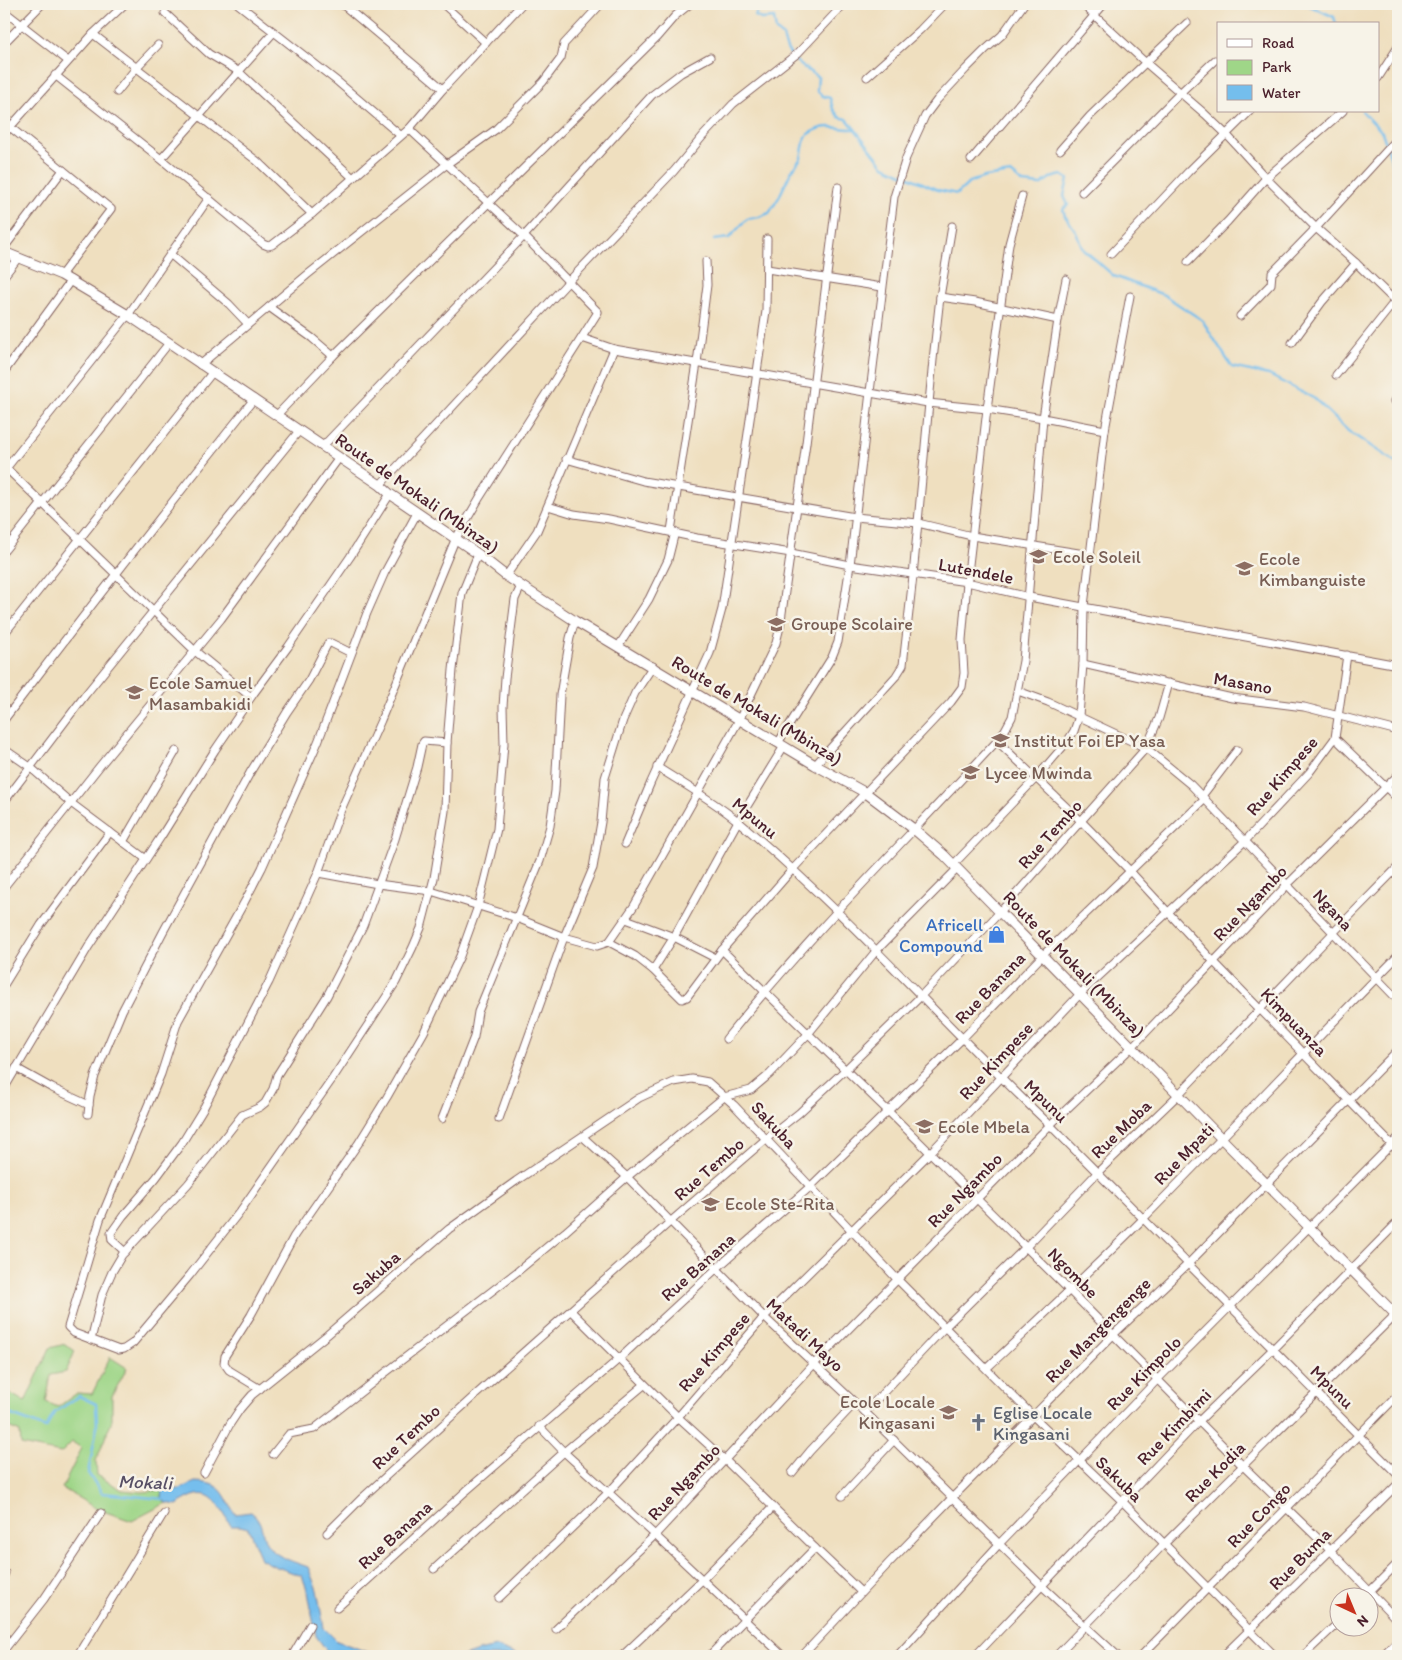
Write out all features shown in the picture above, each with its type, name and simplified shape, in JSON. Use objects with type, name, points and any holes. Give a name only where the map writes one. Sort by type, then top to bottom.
[{"type":"street","points":[[4,43],[42,4]]},
{"type":"street","points":[[4,134],[68,61],[124,4]]},
{"type":"street","points":[[238,4],[338,82],[400,135]]},
{"type":"street","points":[[342,4],[443,88]]},
{"type":"street","points":[[444,4],[486,43]]},
{"type":"street","points":[[55,76],[161,159],[266,246],[272,245],[312,214],[409,129],[443,88],[522,4]]},
{"type":"street","points":[[200,365],[269,306],[447,164],[495,130],[543,82],[560,60],[564,44],[601,4]]},
{"type":"street","points":[[276,416],[333,356],[675,16],[690,4]]},
{"type":"street","points":[[380,485],[674,171],[733,104],[798,53],[844,4]]},
{"type":"street","points":[[867,78],[920,30],[945,4]]},
{"type":"street","points":[[653,970],[674,937],[838,642],[850,565],[894,197],[906,158],[925,116],[937,100],[985,50],[1002,36],[1024,4]]},
{"type":"street","points":[[1082,4],[1227,135],[1266,178],[1316,228],[1356,263],[1396,303],[1336,375]]},
{"type":"street","points":[[971,160],[1104,4]]},
{"type":"street","points":[[4,11],[68,61]]},
{"type":"street","points":[[165,13],[208,54],[238,71],[353,178]]},
{"type":"street","points":[[1060,150],[1104,103],[1187,23]]},
{"type":"street","points":[[161,159],[274,32]]},
{"type":"street","points":[[93,34],[257,161],[312,214]]},
{"type":"street","points":[[118,92],[136,68],[158,45]]},
{"type":"street","points":[[1380,75],[1398,47]]},
{"type":"street","points":[[322,447],[524,236],[652,95],[681,73],[710,58]]},
{"type":"street","points":[[1082,192],[1215,60]]},
{"type":"street","points":[[1111,254],[1188,172],[1249,112]]},
{"type":"street","points":[[1188,262],[1266,178],[1342,112]]},
{"type":"street","points":[[10,127],[111,209],[60,275]]},
{"type":"street","points":[[125,1252],[112,1240],[111,1233],[182,1143],[204,1107],[269,982],[318,873],[340,812],[455,540],[480,497],[598,314],[598,310],[524,236],[409,129]]},
{"type":"street","points":[[1240,316],[1271,284],[1272,273],[1398,138]]},
{"type":"street","points":[[4,250],[63,170]]},
{"type":"street","points":[[318,873],[431,892],[517,918],[564,938],[597,946],[609,942],[626,919],[739,720],[776,643],[791,553],[838,186]]},
{"type":"street","points":[[609,942],[635,956],[684,999],[715,958],[792,870],[951,702],[962,687],[964,672],[962,640],[967,582],[987,409],[1009,244],[1022,196]]},
{"type":"street","points":[[209,198],[128,315],[5,469],[195,651],[251,697]]},
{"type":"street","points":[[815,765],[896,676],[903,665],[913,576],[928,403],[940,297],[952,226]]},
{"type":"street","points":[[625,844],[657,767],[710,654],[722,609],[766,311],[767,239]]},
{"type":"street","name":"Route de Mokali (Mbinza)","points":[[4,250],[18,258],[71,280],[128,315],[380,485],[521,586],[575,621],[653,666],[692,692],[866,793],[915,830],[1043,955],[1178,1095],[1397,1314]]},
{"type":"street","points":[[170,254],[229,304],[248,324]]},
{"type":"street","points":[[4,276],[18,258]]},
{"type":"street","points":[[618,647],[641,613],[668,560],[707,285],[706,261]]},
{"type":"street","points":[[1292,343],[1322,302],[1356,263]]},
{"type":"street","points":[[767,269],[882,287]]},
{"type":"street","points":[[726,1039],[765,991],[836,911],[915,830],[997,741],[1012,717],[1023,661],[1043,418],[1066,279]]},
{"type":"street","points":[[4,372],[71,280]]},
{"type":"street","points":[[272,1454],[289,1434],[314,1429],[518,1271],[626,1177],[724,1097],[751,1090],[770,1074],[808,1034],[876,951],[955,867],[1067,742],[1074,731],[1079,716],[1083,664],[1084,606],[1105,430],[1130,296]]},
{"type":"street","points":[[940,297],[974,302],[1058,320]]},
{"type":"street","points":[[269,306],[333,356]]},
{"type":"street","points":[[582,338],[614,349],[757,375],[928,403],[987,409],[1105,430]]},
{"type":"street","points":[[4,551],[169,343]]},
{"type":"street","points":[[506,576],[537,531],[614,349]]},
{"type":"street","points":[[4,634],[212,372]]},
{"type":"street","points":[[4,720],[115,574],[254,399]]},
{"type":"street","points":[[4,802],[103,673],[299,431]]},
{"type":"street","points":[[4,887],[98,767],[222,619],[274,550],[339,458]]},
{"type":"street","points":[[566,459],[644,481],[855,517],[918,523],[972,536],[1091,555]]},
{"type":"street","points":[[4,1089],[89,946],[215,750],[350,557],[390,494]]},
{"type":"street","name":"Lutendele","points":[[548,506],[574,514],[697,538],[731,542],[913,576],[967,582],[1029,597],[1398,665]]},
{"type":"street","points":[[417,513],[385,572],[351,653],[340,688],[318,742],[262,868],[178,1021],[161,1074],[100,1220],[68,1327],[74,1334],[119,1350],[128,1347],[190,1275],[240,1210],[333,1078],[396,982],[421,928],[431,892],[445,811],[446,744],[452,670],[462,593],[478,554]]},
{"type":"street","points":[[260,1389],[229,1370],[224,1363],[225,1356],[251,1315],[294,1236],[358,1144],[387,1097],[438,1003],[460,956],[478,906],[500,810],[504,744],[503,707],[515,599],[521,586]]},
{"type":"street","points":[[442,1119],[474,1037],[478,1012],[540,861],[550,826],[555,791],[560,695],[570,638],[575,621]]},
{"type":"street","points":[[88,1114],[95,1076],[122,1011],[251,772],[286,712],[309,680],[328,643],[351,653]]},
{"type":"street","name":"Rue Kimpese","points":[[499,1598],[609,1492],[678,1417],[764,1317],[930,1153],[1080,994],[1246,840],[1309,773],[1335,738],[1346,655]]},
{"type":"street","name":"Masano","points":[[1083,664],[1232,698],[1304,707],[1398,731]]},
{"type":"street","points":[[500,1119],[564,938],[593,868],[601,822],[605,778],[623,720],[635,693],[653,666]]},
{"type":"street","name":"Rue Tembo","points":[[327,1533],[362,1498],[472,1398],[670,1222],[799,1113],[920,997],[1000,912],[1146,748],[1159,718],[1169,683]]},
{"type":"street","name":"Ngana","points":[[1018,691],[1048,702],[1146,748],[1204,797],[1398,1000]]},
{"type":"street","points":[[1335,738],[1398,799]]},
{"type":"street","points":[[91,1340],[102,1295],[112,1272],[125,1252],[188,1184],[242,1115],[265,1103],[273,1089],[277,1075],[327,996],[363,926],[395,839],[422,744],[424,741],[446,744]]},
{"type":"street","name":"Kimpuanza","points":[[997,741],[1081,821],[1130,871],[1214,962],[1398,1151]]},
{"type":"street","points":[[4,749],[30,767],[71,803],[146,859]]},
{"type":"street","name":"Rue Banana","points":[[337,1608],[539,1426],[620,1358],[716,1269],[811,1186],[962,1040],[1043,955],[1204,797],[1237,750]]},
{"type":"street","points":[[123,842],[176,751]]},
{"type":"street","name":"Mpunu","points":[[657,767],[738,821],[836,911],[962,1040],[1398,1474]]},
{"type":"street","name":"Rue Ngambo","points":[[556,1629],[655,1535],[814,1364],[897,1279],[1132,1047],[1288,884],[1398,775]]},
{"type":"street","points":[[4,985],[41,925],[110,832]]},
{"type":"street","name":"Rue Moba","points":[[865,1412],[945,1327],[1026,1248],[1097,1173],[1178,1095],[1398,867]]},
{"type":"street","points":[[626,919],[674,937],[715,958]]},
{"type":"street","name":"Ngombe","points":[[722,950],[1070,1291],[1367,1588]]},
{"type":"street","name":"Rue Mpati","points":[[987,1368],[1070,1291],[1143,1219],[1398,956]]},
{"type":"street","name":"Rue Mangengenge","points":[[802,1656],[953,1497],[1113,1335],[1188,1264],[1398,1050]]},
{"type":"street","points":[[16,1068],[52,1088],[89,1105]]},
{"type":"street","name":"Sakuba","points":[[204,1473],[240,1409],[260,1389],[327,1335],[450,1229],[516,1181],[639,1098],[674,1082],[692,1079],[708,1082],[734,1105],[897,1279],[1033,1416],[1123,1502],[1275,1656]]},
{"type":"street","name":"Matadi Mayo","points":[[583,1137],[626,1177],[764,1317],[953,1497],[1042,1586],[1118,1656]]},
{"type":"street","name":"Rue Kimpolo","points":[[897,1656],[1000,1544],[1157,1380],[1398,1138]]},
{"type":"street","name":"Rue Kimbimi","points":[[975,1656],[1199,1421],[1398,1222]]},
{"type":"street","points":[[571,1311],[678,1417],[861,1592]]},
{"type":"street","name":"Rue Kodia","points":[[1056,1656],[1164,1544],[1397,1314]]},
{"type":"street","points":[[434,1569],[564,1452],[644,1384]]},
{"type":"street","name":"Rue Congo","points":[[1141,1656],[1398,1395]]},
{"type":"street","points":[[792,1473],[855,1403]]},
{"type":"street","points":[[539,1426],[564,1452],[783,1656]]},
{"type":"street","points":[[842,1496],[894,1440]]},
{"type":"street","name":"Rue Buma","points":[[1223,1656],[1398,1484]]},
{"type":"street","points":[[622,1656],[702,1580],[773,1507]]},
{"type":"street","points":[[4,1650],[44,1598],[101,1513]]},
{"type":"street","points":[[77,1656],[164,1513]]},
{"type":"street","points":[[709,1656],[815,1548]]},
{"type":"street","points":[[1373,1588],[1398,1563]]},
{"type":"street","name":"Ngombe","points":[[1380,1602],[1398,1621]]},
{"type":"street","points":[[292,1656],[310,1625]]},
{"type":"street","points":[[1303,1656],[1330,1630]]},
{"type":"street","points":[[1382,1656],[1398,1640]]},
{"type":"green space","points":[[65,1344],[75,1351],[66,1372],[51,1375],[46,1402],[58,1407],[77,1393],[92,1394],[110,1357],[127,1368],[112,1396],[112,1420],[96,1461],[97,1475],[122,1490],[142,1492],[162,1490],[161,1497],[166,1503],[132,1521],[97,1509],[62,1488],[82,1448],[72,1442],[61,1453],[21,1445],[20,1432],[4,1425],[4,1362],[8,1376],[6,1391],[25,1402],[50,1348]]},
{"type":"water","points":[[195,1482],[211,1484],[221,1490],[235,1514],[251,1512],[258,1520],[266,1543],[273,1551],[308,1567],[317,1590],[324,1628],[337,1641],[379,1656],[338,1656],[327,1651],[316,1636],[308,1592],[302,1576],[261,1559],[248,1528],[231,1526],[216,1502],[210,1497],[197,1495],[177,1505],[166,1503],[161,1497],[162,1490],[180,1489]]},
{"type":"water","points":[[496,1647],[521,1656],[463,1656],[478,1651]]},
{"type":"waterway","points":[[760,4],[755,16],[761,19],[774,18],[776,31],[783,36],[791,56],[818,77],[817,91],[823,96],[830,98],[833,109],[839,117],[847,119],[884,166],[938,190],[957,194],[970,182],[985,177],[1011,173],[1023,183],[1040,185],[1050,178],[1062,175],[1068,179],[1064,196],[1068,205],[1063,209],[1065,216],[1075,230],[1083,249],[1114,276],[1164,295],[1202,320],[1232,367],[1269,375],[1315,399],[1348,431],[1398,464]]},
{"type":"waterway","points":[[1306,4],[1334,17],[1335,22]]},
{"type":"waterway","points":[[1363,112],[1382,132],[1398,174]]},
{"type":"waterway","points":[[714,240],[729,238],[747,219],[769,213],[791,172],[801,158],[805,137],[824,127],[855,129]]},
{"type":"waterway","name":"Mokali","points":[[4,1412],[46,1428],[54,1413],[79,1396],[96,1404],[97,1427],[88,1473],[102,1493],[164,1499]]},
{"type":"place","name":"Ecole Soleil","points":[[1039,557]]},
{"type":"place","name":"Ecole Kimbanguiste","points":[[1245,569]]},
{"type":"place","name":"Groupe Scolaire","points":[[777,624]]},
{"type":"place","name":"Ecole Samuel Masambakidi","points":[[135,693]]},
{"type":"place","name":"Institut Foi EP Yasa","points":[[1000,741]]},
{"type":"place","name":"Lycee Mwinda","points":[[971,773]]},
{"type":"place","name":"Africell Compound","points":[[997,935]]},
{"type":"place","name":"Ecole Mbela","points":[[924,1127]]},
{"type":"place","name":"Ecole Ste-Rita","points":[[711,1204]]},
{"type":"place","name":"Ecole Locale Kingasani","points":[[949,1412]]},
{"type":"place","name":"Eglise Locale Kingasani","points":[[979,1423]]}]
